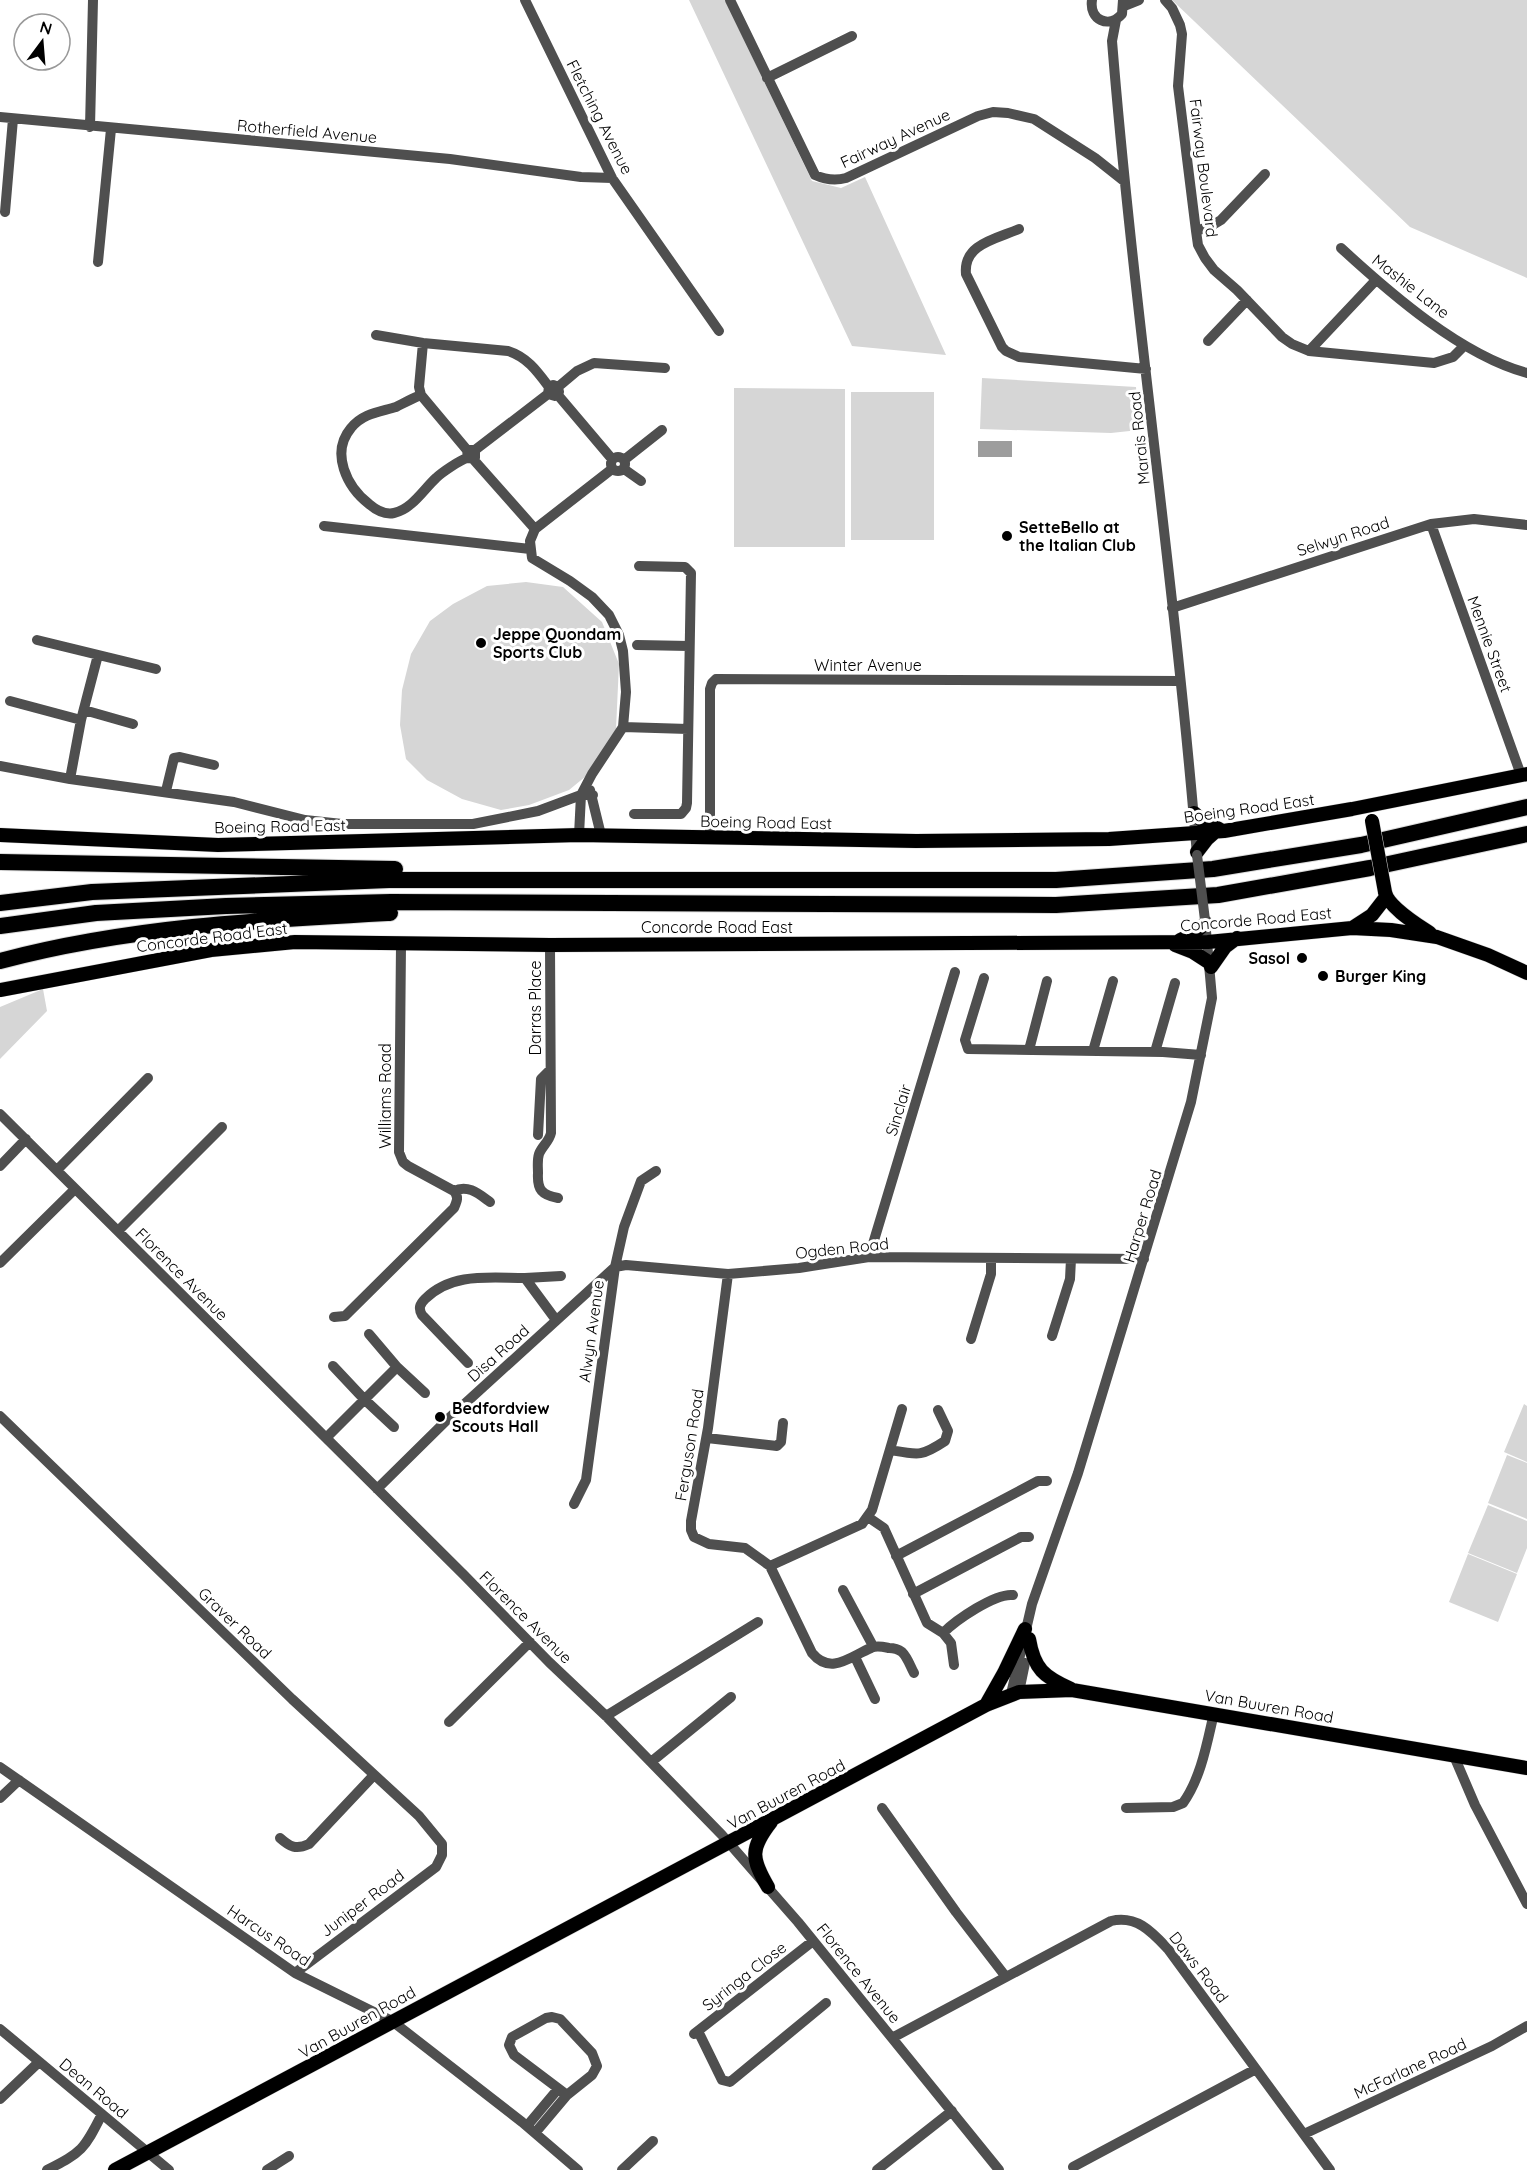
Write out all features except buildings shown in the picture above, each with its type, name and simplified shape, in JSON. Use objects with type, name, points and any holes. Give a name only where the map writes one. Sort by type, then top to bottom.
[{"type":"highway","points":[[0,903],[92,892],[389,879],[1056,880],[1213,869],[1361,845],[1527,807]]},
{"type":"highway","points":[[0,926],[96,913],[226,906],[391,902],[1056,905],[1218,895],[1370,868],[1527,834]]},
{"type":"highway","points":[[0,862],[387,869],[537,879]]},
{"type":"highway","points":[[0,961],[40,950],[111,937],[248,921],[592,904]]},
{"type":"main road","name":"Boeing Road East","points":[[0,835],[218,845],[579,835],[1043,841],[1220,831],[1352,809],[1524,775]]},
{"type":"main road","points":[[1371,820],[1382,809],[1436,792]]},
{"type":"main road","points":[[1352,809],[1371,820],[1386,895],[1409,920],[1437,938],[1488,955],[1527,973]]},
{"type":"main road","points":[[1177,834],[1197,852],[1220,831],[1205,823],[1194,813]]},
{"type":"main road","points":[[1352,928],[1372,915],[1386,895]]},
{"type":"main road","points":[[1206,923],[1235,939],[1210,965],[1193,952],[1172,942],[1193,934],[1206,923]]},
{"type":"main road","name":"Concorde Road East","points":[[0,990],[132,964],[257,945],[295,942],[550,945],[1208,942],[1352,928],[1391,930],[1437,938]]},
{"type":"main road","points":[[1027,1634],[1033,1658],[1041,1671],[1057,1683],[1072,1690]]},
{"type":"main road","points":[[986,1705],[1027,1634]]},
{"type":"main road","name":"Van Buuren Road","points":[[115,2170],[986,1705],[1015,1693],[1072,1690],[1527,1768]]},
{"type":"main road","points":[[768,1887],[758,1870],[754,1854],[758,1841],[774,1818]]},
{"type":"street","points":[[90,127],[93,0]]},
{"type":"street","name":"Fletching Avenue","points":[[525,0],[612,178],[719,331]]},
{"type":"street","name":"Fairway Avenue","points":[[730,0],[815,175],[824,179],[846,178],[978,116],[993,112],[1017,114],[1034,119],[1095,158],[1124,181]]},
{"type":"street","name":"Marais Road","points":[[1092,0],[1092,12],[1101,21],[1112,41]]},
{"type":"street","points":[[1124,3],[1139,0]]},
{"type":"street","name":"Fairway Boulevard","points":[[1164,0],[1172,8],[1180,25],[1178,86],[1196,231],[1198,245],[1214,270],[1282,337],[1309,351],[1434,363],[1453,357],[1464,346]]},
{"type":"street","name":"Marais Road","points":[[1124,3],[1122,14],[1116,20],[1112,41],[1124,181],[1173,608],[1195,832]]},
{"type":"street","points":[[1101,21],[1116,20]]},
{"type":"street","points":[[767,78],[852,36]]},
{"type":"street","name":"Rotherfield Avenue","points":[[0,117],[450,159],[581,177],[612,178]]},
{"type":"street","points":[[5,212],[13,118]]},
{"type":"street","points":[[98,262],[111,129]]},
{"type":"street","points":[[1196,231],[1221,220],[1265,174]]},
{"type":"street","points":[[1019,230],[975,248],[966,263],[966,274],[1002,347],[1019,357],[1146,369]]},
{"type":"street","name":"Mashie Lane","points":[[1341,248],[1376,280],[1464,346]]},
{"type":"street","points":[[1309,351],[1376,280]]},
{"type":"street","points":[[1208,341],[1247,300]]},
{"type":"street","points":[[376,335],[516,354],[535,368],[618,472],[662,430]]},
{"type":"street","points":[[423,343],[419,387],[421,394],[535,530]]},
{"type":"street","points":[[1464,346],[1527,373]]},
{"type":"street","points":[[421,394],[396,406],[370,414],[352,426],[346,435],[342,462],[351,486],[378,511],[395,513],[410,504],[436,477],[471,454],[577,371],[594,363],[665,368]]},
{"type":"street","points":[[579,835],[592,774],[623,728],[626,692],[622,651],[619,635],[609,615],[585,592],[532,558],[530,541],[535,530],[612,464]]},
{"type":"street","points":[[624,465],[641,481]]},
{"type":"street","name":"Selwyn Road","points":[[1173,608],[1431,524],[1474,519],[1527,525]]},
{"type":"street","name":"Mennie Street","points":[[1431,524],[1524,775]]},
{"type":"street","points":[[324,526],[530,549]]},
{"type":"street","points":[[634,814],[673,815],[681,814],[686,808],[688,729],[691,573],[685,567],[639,566]]},
{"type":"street","points":[[37,640],[156,669]]},
{"type":"street","points":[[637,645],[689,646]]},
{"type":"street","points":[[70,779],[82,715],[98,655]]},
{"type":"street","name":"Winter Avenue","points":[[710,837],[710,689],[716,679],[1180,681]]},
{"type":"street","points":[[10,700],[134,723]]},
{"type":"street","points":[[623,728],[688,729]]},
{"type":"street","points":[[166,791],[174,758],[180,757],[214,765]]},
{"type":"street","points":[[0,766],[70,779],[234,802],[305,820],[366,824],[473,824],[538,811],[587,792]]},
{"type":"street","points":[[587,792],[601,835]]},
{"type":"street","name":"Harper Road","points":[[1015,1693],[1036,1598],[1078,1473],[1191,1102],[1212,998],[1195,832]]},
{"type":"street","name":"Williams Road","points":[[401,945],[399,1152],[403,1162],[408,1166],[454,1191],[461,1188],[472,1190],[490,1202]]},
{"type":"street","name":"Darras Place","points":[[550,945],[551,1133],[549,1141],[538,1157],[537,1180],[542,1192],[558,1198]]},
{"type":"street","name":"Sinclair","points":[[869,1257],[955,972]]},
{"type":"street","points":[[984,978],[965,1040],[966,1047],[971,1050],[1201,1054]]},
{"type":"street","points":[[1029,1050],[1047,981]]},
{"type":"street","points":[[1093,1051],[1113,981]]},
{"type":"street","points":[[1155,1052],[1175,983]]},
{"type":"street","points":[[538,1136],[541,1079],[543,1074],[550,1070]]},
{"type":"street","points":[[57,1170],[148,1078]]},
{"type":"street","name":"Florence Avenue","points":[[0,1113],[606,1716],[729,1843],[813,1941],[999,2170]]},
{"type":"street","points":[[118,1231],[222,1127]]},
{"type":"street","points":[[0,1166],[26,1139]]},
{"type":"street","name":"Alwyn Avenue","points":[[574,1504],[586,1480],[615,1267],[624,1227],[641,1181],[656,1171]]},
{"type":"street","points":[[0,1263],[75,1189]]},
{"type":"street","points":[[334,1317],[345,1316],[454,1208],[458,1197],[454,1191]]},
{"type":"street","name":"Ogden Road","points":[[615,1267],[626,1265],[728,1274],[800,1269],[869,1257],[1144,1259]]},
{"type":"street","points":[[971,1339],[991,1274],[991,1258]]},
{"type":"street","points":[[1052,1336],[1070,1279],[1071,1259]]},
{"type":"street","name":"Disa Road","points":[[376,1489],[448,1419],[615,1267]]},
{"type":"street","name":"Ferguson Road","points":[[728,1274],[707,1438],[691,1521],[692,1534],[700,1541],[709,1544],[745,1548],[770,1566],[812,1653],[827,1664],[839,1663],[855,1657]]},
{"type":"street","points":[[468,1363],[419,1311],[420,1306],[433,1292],[450,1281],[469,1278],[561,1276]]},
{"type":"street","points":[[525,1278],[556,1320]]},
{"type":"street","points":[[369,1334],[397,1367],[425,1393]]},
{"type":"street","points":[[333,1366],[394,1427]]},
{"type":"street","points":[[326,1438],[397,1367]]},
{"type":"street","points":[[770,1566],[855,1528],[868,1517],[902,1409]]},
{"type":"street","points":[[890,1450],[921,1455],[945,1441],[948,1431],[938,1410]]},
{"type":"street","name":"Graver Road","points":[[0,1416],[300,1706],[419,1816],[441,1839],[442,1855]]},
{"type":"street","points":[[707,1438],[777,1446],[781,1442],[783,1423]]},
{"type":"street","points":[[896,1556],[1038,1481],[1047,1481]]},
{"type":"street","points":[[868,1517],[884,1528],[927,1623],[944,1633],[951,1642],[954,1665]]},
{"type":"street","points":[[913,1594],[1021,1537],[1029,1537]]},
{"type":"street","points":[[843,1590],[873,1646]]},
{"type":"street","points":[[944,1633],[954,1622],[1003,1595],[1013,1595]]},
{"type":"street","points":[[606,1716],[758,1622]]},
{"type":"street","points":[[449,1722],[530,1642]]},
{"type":"street","points":[[875,1699],[855,1657],[873,1646],[899,1650],[914,1673]]},
{"type":"street","points":[[651,1762],[730,1697]]},
{"type":"street","points":[[1126,1808],[1173,1808],[1183,1803],[1196,1778],[1214,1713]]},
{"type":"street","points":[[1454,1756],[1475,1805],[1527,1904]]},
{"type":"street","name":"Harcus Road","points":[[0,1767],[295,1973],[392,2021],[531,2130],[578,2170]]},
{"type":"street","points":[[280,1838],[289,1846],[299,1848],[309,1844],[374,1775]]},
{"type":"street","points":[[0,1798],[19,1780]]},
{"type":"street","points":[[882,1808],[956,1912],[1006,1977]]},
{"type":"street","name":"Juniper Road","points":[[295,1973],[436,1867],[442,1855]]},
{"type":"street","name":"Daws Road","points":[[892,2038],[1111,1921],[1123,1919],[1137,1922],[1168,1949],[1330,2170]]},
{"type":"street","name":"Syringa Close","points":[[813,1941],[696,2033],[722,2080],[730,2082],[826,2003]]},
{"type":"street","points":[[531,2130],[562,2092],[592,2075],[597,2066],[592,2053],[560,2019],[546,2018],[512,2037],[509,2045],[514,2055],[562,2092]]},
{"type":"street","name":"McFarlane Road","points":[[1304,2134],[1492,2046],[1527,2026]]},
{"type":"street","name":"Dean Road","points":[[0,2029],[169,2170]]},
{"type":"street","points":[[0,2099],[39,2062]]},
{"type":"street","points":[[1073,2167],[1256,2068]]},
{"type":"street","points":[[877,2170],[952,2111]]},
{"type":"street","points":[[47,2170],[81,2151],[102,2114]]},
{"type":"street","points":[[622,2170],[653,2142]]},
{"type":"street","points":[[267,2170],[289,2156]]},
{"type":"street","points":[[560,2170],[568,2161]]},
{"type":"shaded area","points":[[689,0],[725,0],[812,181],[841,188],[865,177],[946,355],[852,346]]},
{"type":"shaded area","points":[[1172,0],[1527,0],[1527,278],[1410,227]]},
{"type":"shaded area","points":[[982,378],[1136,387],[1139,430],[1111,433],[980,429]]},
{"type":"shaded area","points":[[734,388],[845,389],[845,547],[734,547]]},
{"type":"shaded area","points":[[851,392],[934,392],[934,540],[851,540]]},
{"type":"shaded area","points":[[978,441],[1012,441],[1012,457],[978,457]]},
{"type":"shaded area","points":[[526,582],[563,587],[602,622],[619,664],[616,729],[591,772],[569,790],[529,805],[501,810],[462,799],[427,780],[406,759],[400,725],[402,690],[411,654],[430,621],[453,604],[487,586]]},
{"type":"shaded area","points":[[43,989],[47,1011],[0,1059],[0,1007]]},
{"type":"shaded area","points":[[1524,1404],[1527,1406],[1527,1462],[1504,1452]]},
{"type":"shaded area","points":[[1507,1455],[1527,1463],[1527,1519],[1488,1503]]},
{"type":"shaded area","points":[[1488,1505],[1527,1521],[1527,1548],[1517,1573],[1468,1553]]},
{"type":"shaded area","points":[[1468,1554],[1517,1574],[1498,1622],[1449,1602]]},
{"type":"place","name":"SetteBello at the Italian Club","points":[[1007,536]]},
{"type":"place","name":"Jeppe Quondam Sports Club","points":[[481,643]]},
{"type":"place","name":"Sasol","points":[[1302,958]]},
{"type":"place","name":"Burger King","points":[[1323,976]]},
{"type":"place","name":"Bedfordview Scouts Hall","points":[[440,1417]]}]
